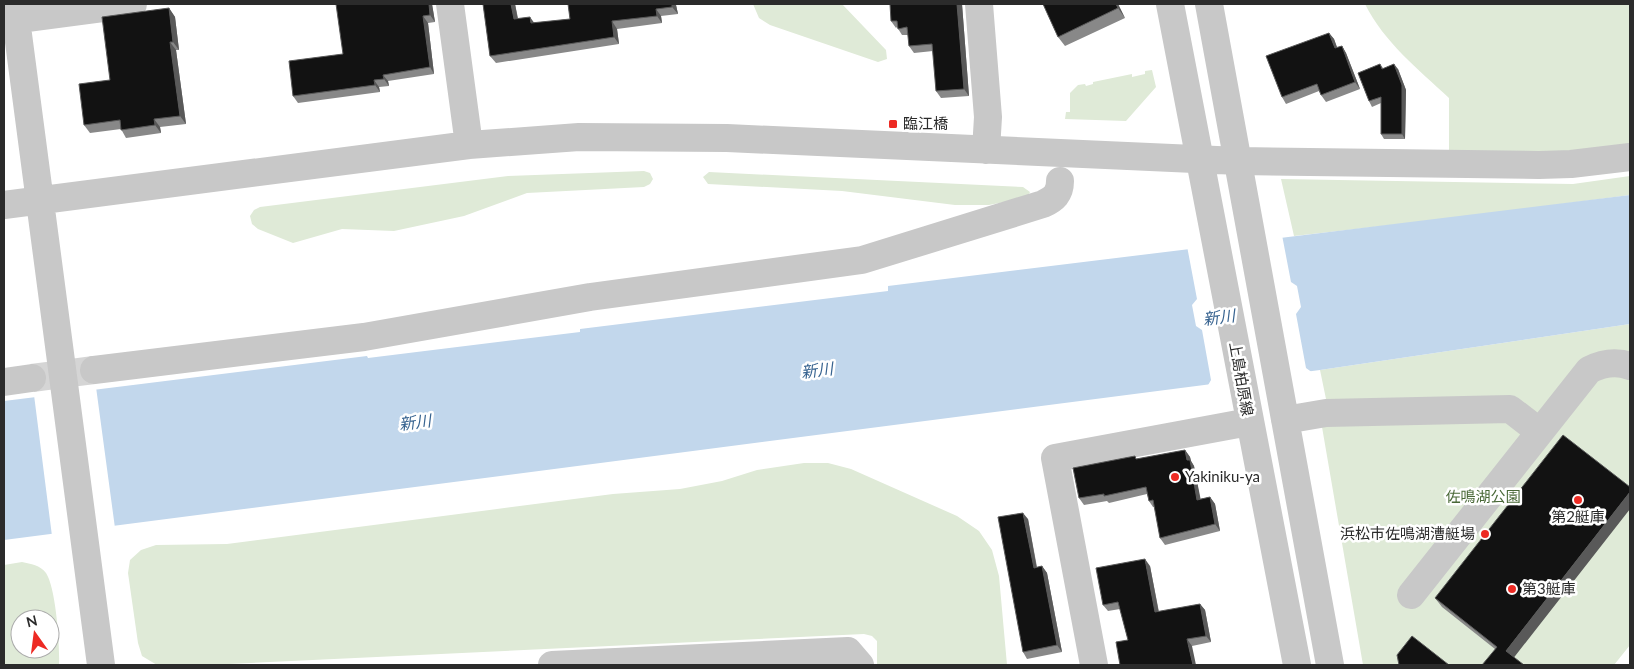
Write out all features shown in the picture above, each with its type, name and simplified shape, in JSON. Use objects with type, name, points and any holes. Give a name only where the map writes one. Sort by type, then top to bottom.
[{"type":"street","points":[[101,665],[40,201],[12,15],[133,4]]},
{"type":"street","points":[[450,4],[469,144]]},
{"type":"street","points":[[979,4],[988,117],[986,150]]},
{"type":"street","name":"上島柏原線","points":[[1170,4],[1297,665]]},
{"type":"street","points":[[1208,4],[1239,161],[1330,665]]},
{"type":"street","points":[[4,205],[469,144],[543,139],[653,136],[1239,161],[1539,165],[1570,164],[1630,157]]},
{"type":"street","points":[[94,370],[364,337],[590,297],[862,260],[1054,200],[1060,190],[1060,181]]},
{"type":"street","points":[[1411,596],[1589,370],[1600,364],[1611,363],[1630,366]]},
{"type":"street","points":[[4,382],[32,378]]},
{"type":"street","points":[[1284,409],[1326,413],[1510,408],[1540,432]]},
{"type":"street","points":[[1094,665],[1055,458],[1247,412]]},
{"type":"street","points":[[552,665],[677,662],[848,651],[860,665]]},
{"type":"green space","points":[[753,4],[842,4],[886,50],[887,59],[878,62],[770,25],[759,18]]},
{"type":"green space","points":[[1365,4],[1630,4],[1630,149],[1449,158],[1449,98],[1392,43]]},
{"type":"green space","points":[[1152,70],[1156,87],[1126,121],[1065,119],[1066,112],[1070,112],[1070,93],[1078,85],[1085,84],[1086,86],[1093,84],[1093,82],[1132,74],[1132,77]]},
{"type":"green space","points":[[644,171],[650,173],[653,179],[650,184],[644,187],[527,193],[464,216],[394,231],[342,229],[293,243],[258,229],[252,224],[250,216],[254,210],[260,207],[508,176]]},
{"type":"green space","points":[[709,172],[1023,187],[1030,192],[1024,198],[989,205],[955,205],[842,191],[708,184],[703,177]]},
{"type":"green space","points":[[1630,176],[1630,195],[1471,216],[1294,236],[1281,179],[1573,184]]},
{"type":"green space","name":"佐鳴湖公園","points":[[1630,324],[1630,645],[1614,665],[1363,665],[1322,427],[1326,399],[1320,370]]},
{"type":"green space","points":[[804,463],[828,463],[851,469],[957,516],[979,531],[992,550],[999,576],[1007,665],[877,665],[877,641],[872,636],[864,634],[208,665],[157,665],[142,656],[138,643],[128,573],[130,560],[141,550],[156,545],[227,544],[613,494],[680,489],[722,481],[757,470]]},
{"type":"green space","points":[[22,562],[32,564],[46,573],[56,609],[10,609],[10,659],[59,659],[59,665],[4,665],[4,565]]},
{"type":"water","name":"新川","points":[[1630,195],[1630,324],[1320,370],[4,540],[4,401],[367,356],[368,358],[580,332],[580,329],[888,291],[888,286]]},
{"type":"pier","points":[[1282,235],[1291,282],[1297,286],[1301,307],[1296,314],[1306,368],[1313,373],[1207,387],[1211,380],[1202,330],[1196,326],[1192,305],[1197,299],[1187,246]]},
{"type":"pier","points":[[96,387],[115,528],[52,536],[34,395]]},
{"type":"building","points":[[336,4],[429,4],[430,15],[423,16],[430,67],[383,75],[384,79],[374,80],[375,85],[293,96],[289,61],[343,54]]},
{"type":"building","points":[[483,4],[511,4],[514,19],[530,17],[531,23],[570,19],[568,4],[672,4],[672,7],[656,9],[657,16],[612,21],[614,37],[490,56]]},
{"type":"building","points":[[890,4],[957,4],[964,89],[936,91],[932,44],[909,46],[907,27],[898,29],[897,21],[891,21]]},
{"type":"building","points":[[1043,4],[1116,4],[1118,8],[1058,37]]},
{"type":"building","points":[[169,8],[173,42],[170,42],[180,116],[154,119],[155,125],[121,130],[120,120],[84,125],[79,84],[110,80],[102,17]]},
{"type":"building","points":[[1329,33],[1335,48],[1342,46],[1355,82],[1321,95],[1317,84],[1282,97],[1266,56]]},
{"type":"building","points":[[1380,64],[1382,69],[1394,64],[1402,85],[1402,134],[1381,134],[1381,97],[1369,101],[1358,73]]},
{"type":"building","points":[[1563,435],[1630,487],[1630,492],[1506,651],[1524,665],[1482,665],[1497,647],[1435,598]]},
{"type":"building","points":[[1185,450],[1187,460],[1190,460],[1197,500],[1210,497],[1215,524],[1160,538],[1153,500],[1149,501],[1146,487],[1104,496],[1104,494],[1079,498],[1073,468],[1135,456],[1136,459]]},
{"type":"building","points":[[1023,513],[1034,568],[1042,566],[1057,645],[1023,652],[998,517]]},
{"type":"building","points":[[1145,559],[1155,612],[1200,604],[1206,636],[1187,639],[1193,665],[1120,665],[1116,642],[1128,640],[1118,602],[1103,605],[1096,568]]},
{"type":"building","points":[[1412,636],[1449,665],[1399,665],[1397,655]]},
{"type":"tunnel","points":[[32,378],[94,370]]},
{"type":"place","name":"臨江橋","points":[[893,124]]},
{"type":"place","name":"Yakiniku-ya","points":[[1175,477]]},
{"type":"place","name":"第2艇庫","points":[[1578,500]]},
{"type":"place","name":"浜松市佐鳴湖漕艇場","points":[[1485,534]]},
{"type":"place","name":"第3艇庫","points":[[1512,589]]}]
